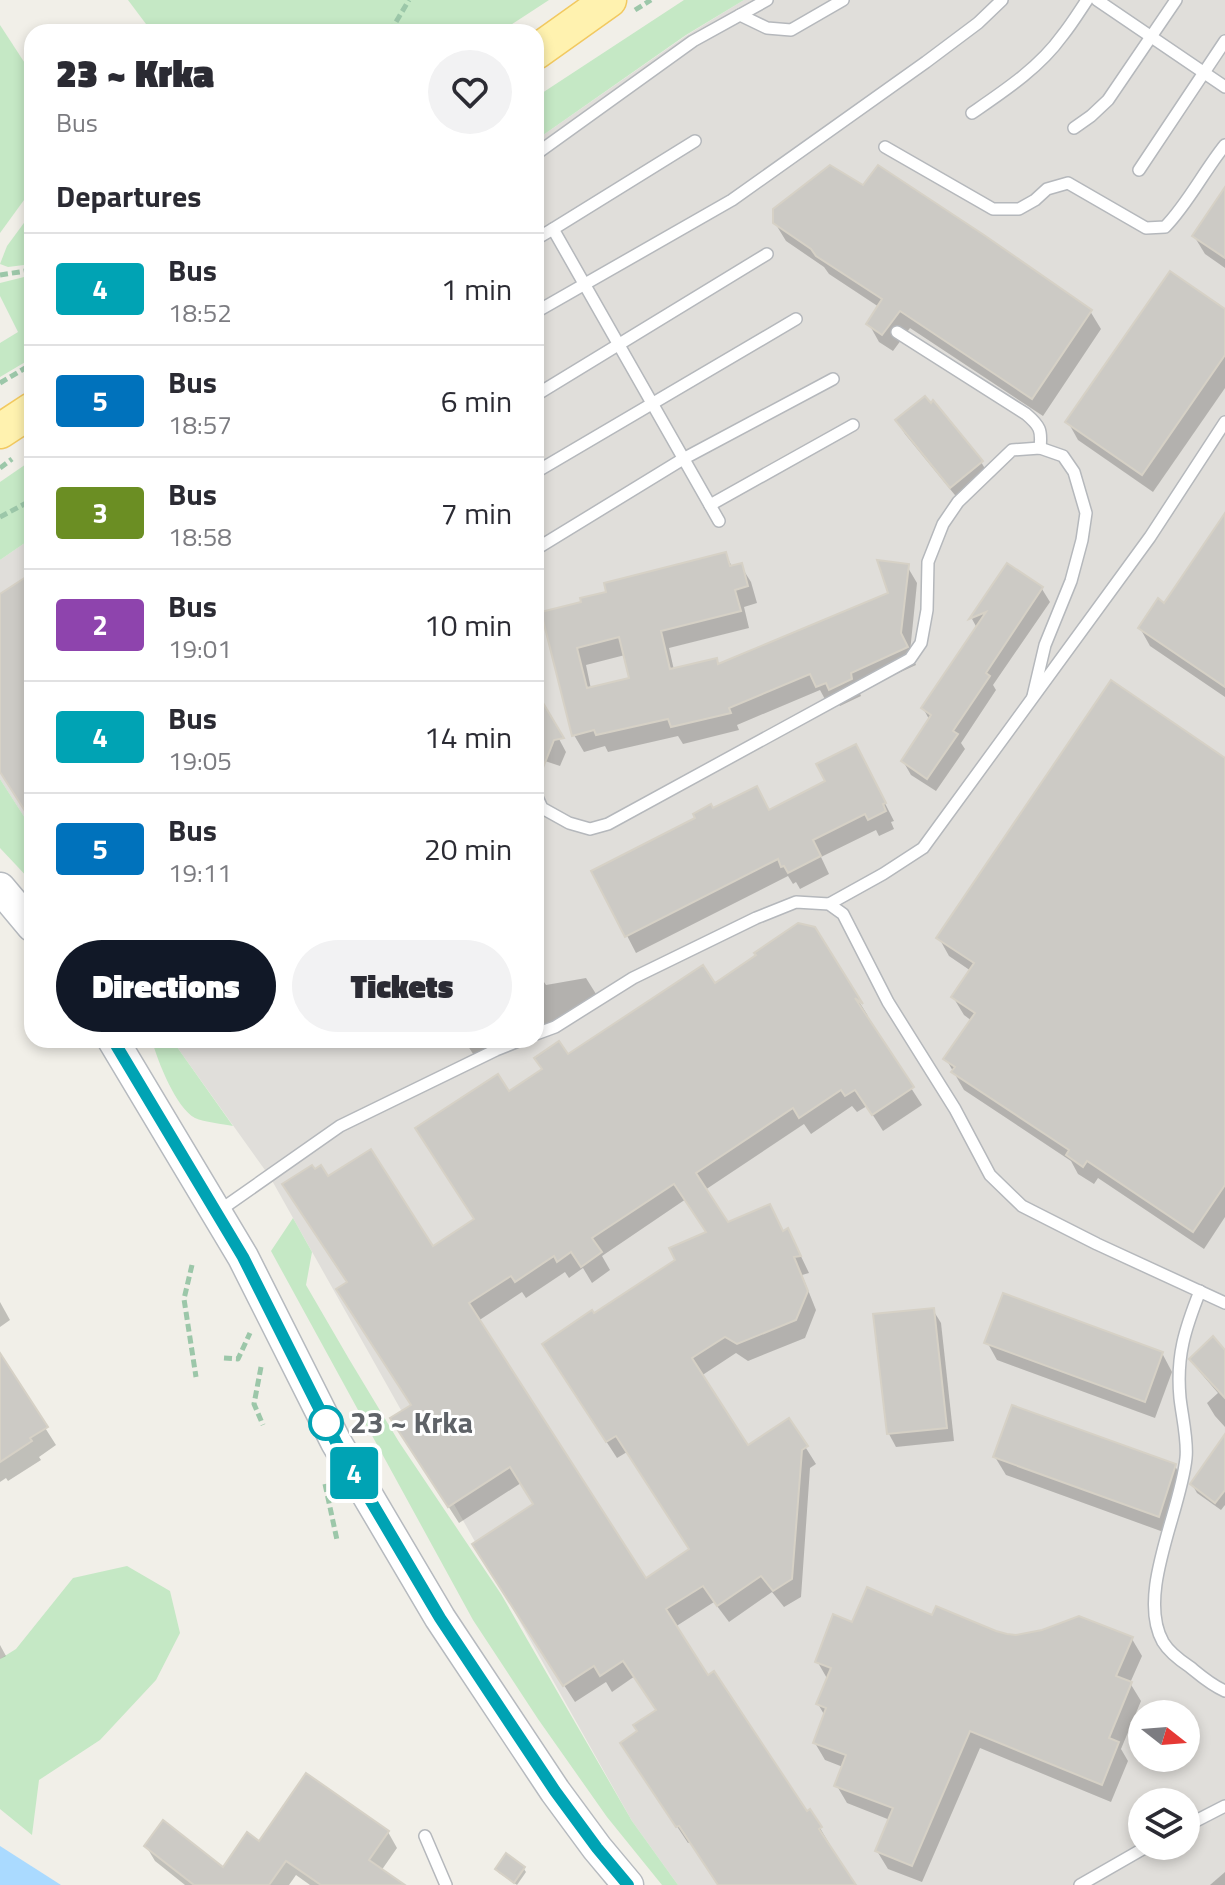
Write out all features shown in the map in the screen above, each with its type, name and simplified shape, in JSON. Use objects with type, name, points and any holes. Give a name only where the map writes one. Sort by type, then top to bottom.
[{"type":"main road","points":[[544,46],[609,0]]},
{"type":"main road","points":[[0,431],[24,415]]},
{"type":"street","points":[[0,888],[24,916]]},
{"type":"street","points":[[118,1048],[243,1257],[336,1442],[440,1618],[555,1791],[628,1885]]},
{"type":"lane","points":[[544,148],[693,41],[767,0]]},
{"type":"lane","points":[[740,15],[767,28],[791,30],[843,0]]},
{"type":"lane","points":[[544,308],[732,200],[926,62],[978,23],[1002,0]]},
{"type":"lane","points":[[972,113],[1034,66],[1061,39],[1087,0]]},
{"type":"lane","points":[[1097,0],[1225,87]]},
{"type":"lane","points":[[1074,128],[1108,100],[1176,0]]},
{"type":"lane","points":[[1139,170],[1225,41]]},
{"type":"lane","points":[[544,234],[695,141]]},
{"type":"lane","points":[[885,147],[993,209],[1019,209],[1047,189],[1068,183],[1146,228],[1165,227],[1175,218],[1225,145]]},
{"type":"lane","points":[[553,229],[719,521]]},
{"type":"lane","points":[[544,390],[767,254]]},
{"type":"lane","points":[[544,467],[796,319]]},
{"type":"lane","points":[[897,332],[1026,414],[1038,424],[1040,448]]},
{"type":"lane","points":[[544,544],[683,459],[833,379]]},
{"type":"lane","points":[[829,904],[923,848],[1150,537],[1225,422]]},
{"type":"lane","points":[[710,505],[853,425]]},
{"type":"lane","points":[[544,809],[569,823],[590,829],[608,824],[910,659],[921,643],[927,610],[928,562],[943,524],[958,502],[1012,450],[1040,448],[1063,456],[1074,472],[1086,513],[1071,581],[1045,645],[1033,696]]},
{"type":"lane","points":[[544,1031],[633,978],[756,918],[796,902],[829,904],[843,914],[888,1002],[955,1109],[990,1175],[1022,1206],[1225,1303]]},
{"type":"lane","points":[[216,1213],[340,1126],[501,1048]]},
{"type":"lane","points":[[1200,1291],[1180,1351],[1179,1392],[1187,1456],[1157,1576],[1154,1617],[1164,1644],[1181,1661],[1225,1691]]},
{"type":"lane","points":[[1200,1819],[1225,1806]]},
{"type":"lane","points":[[425,1836],[446,1885]]},
{"type":"lane","points":[[1080,1885],[1094,1882],[1128,1859]]},
{"type":"path","points":[[395,24],[409,0]]},
{"type":"path","points":[[0,275],[24,271]]},
{"type":"path","points":[[0,383],[24,369]]},
{"type":"path","points":[[0,517],[24,504]]},
{"type":"path","points":[[192,1265],[184,1299],[196,1377]]},
{"type":"path","points":[[224,1358],[238,1359],[252,1329]]},
{"type":"path","points":[[261,1367],[254,1404],[263,1425]]},
{"type":"path","points":[[325,1484],[337,1540]]},
{"type":"shaded area","points":[[744,0],[1225,0],[1225,1885],[678,1885],[632,1821],[270,1177],[178,1048],[544,1048],[544,134],[687,35]]},
{"type":"shaded area","points":[[24,544],[24,816],[0,779],[0,560]]},
{"type":"green space","points":[[128,0],[549,0],[512,24],[146,24]]},
{"type":"green space","points":[[684,0],[744,0],[686,35],[544,134],[544,92]]},
{"type":"green space","points":[[0,25],[24,62],[24,200],[0,233]]},
{"type":"green space","points":[[24,223],[24,265],[8,267],[0,264],[7,246]]},
{"type":"green space","points":[[24,277],[24,363],[0,377],[0,343],[18,332],[0,296],[0,283]]},
{"type":"green space","points":[[24,466],[24,544],[0,560],[0,482]]},
{"type":"green space","points":[[0,779],[24,816],[24,874],[0,848]]},
{"type":"green space","points":[[155,1048],[178,1048],[233,1126],[195,1118],[188,1113],[168,1083]]},
{"type":"green space","points":[[293,1218],[312,1252],[306,1285],[399,1442],[501,1594],[632,1821],[678,1885],[662,1885],[607,1817],[473,1620],[271,1251]]},
{"type":"green space","points":[[127,1566],[170,1591],[180,1633],[156,1680],[100,1740],[39,1780],[32,1835],[0,1809],[0,1659],[16,1649],[73,1578]]},
{"type":"water","points":[[0,1846],[61,1885],[0,1885]]},
{"type":"building","points":[[830,165],[863,185],[878,165],[1092,310],[1032,399],[900,311],[882,335],[866,324],[882,299],[816,256],[811,249],[773,223],[773,209]]},
{"type":"building","points":[[1225,187],[1225,258],[1192,236]]},
{"type":"building","points":[[1170,271],[1225,309],[1225,355],[1142,475],[1065,422]]},
{"type":"building","points":[[925,396],[931,403],[933,400],[983,461],[950,488],[895,420]]},
{"type":"building","points":[[1225,513],[1225,687],[1138,628],[1158,598],[1164,603]]},
{"type":"building","points":[[726,552],[730,566],[742,563],[748,586],[735,590],[741,611],[661,631],[670,669],[717,658],[718,664],[888,593],[877,560],[909,564],[901,633],[908,647],[851,673],[852,679],[829,690],[826,683],[816,687],[810,674],[729,708],[731,713],[671,727],[668,719],[596,735],[594,730],[572,736],[544,624],[544,611],[606,592],[604,583]],"holes":[[[619,637],[629,678],[587,688],[577,648]]]},
{"type":"building","points":[[1007,563],[1043,587],[986,673],[990,676],[953,731],[958,734],[927,779],[901,761],[931,715],[921,708],[986,612],[969,619]]},
{"type":"building","points":[[24,578],[24,810],[0,772],[0,594]]},
{"type":"building","points":[[1111,680],[1225,758],[1225,1185],[1193,1232],[1087,1161],[1083,1167],[1066,1155],[1069,1150],[951,1072],[955,1067],[943,1059],[975,1013],[951,997],[974,963],[936,938]]},
{"type":"building","points":[[544,704],[564,738],[554,740],[544,765]]},
{"type":"building","points":[[856,744],[886,803],[883,804],[886,811],[868,820],[865,814],[813,840],[821,856],[788,873],[778,859],[625,937],[591,871],[695,818],[693,814],[711,804],[713,808],[757,786],[769,810],[825,781],[816,764]]},
{"type":"building","points":[[798,923],[815,927],[863,1004],[855,998],[914,1087],[872,1115],[855,1090],[845,1096],[841,1090],[799,1118],[793,1108],[696,1173],[728,1222],[770,1204],[783,1231],[788,1228],[801,1256],[794,1257],[808,1291],[796,1320],[737,1344],[725,1337],[692,1358],[748,1445],[789,1418],[808,1446],[802,1450],[792,1579],[773,1591],[761,1576],[717,1606],[703,1586],[666,1609],[708,1675],[714,1671],[807,1811],[810,1809],[822,1827],[819,1829],[856,1885],[718,1885],[620,1743],[637,1731],[633,1725],[656,1710],[623,1661],[600,1676],[594,1666],[563,1686],[472,1544],[533,1504],[510,1467],[448,1507],[390,1418],[411,1405],[336,1289],[347,1282],[282,1184],[312,1165],[315,1169],[321,1165],[328,1176],[371,1149],[433,1246],[474,1219],[415,1128],[498,1074],[509,1091],[542,1069],[534,1058],[559,1041],[568,1054],[703,965],[715,983],[756,955],[754,953]],"holes":[[[674,1184],[706,1232],[669,1248],[675,1260],[542,1344],[606,1442],[616,1436],[689,1549],[646,1578],[469,1303],[511,1276],[515,1282],[554,1256],[557,1262],[571,1252],[581,1267],[602,1252],[592,1238]]]},
{"type":"building","points":[[1003,1293],[1163,1352],[1145,1402],[984,1343]]},
{"type":"building","points":[[934,1308],[947,1428],[887,1434],[873,1314]]},
{"type":"building","points":[[1213,1336],[1225,1350],[1225,1398],[1189,1359]]},
{"type":"building","points":[[0,1353],[48,1427],[0,1462]]},
{"type":"building","points":[[1012,1405],[1176,1464],[1159,1517],[993,1457]]},
{"type":"building","points":[[1225,1434],[1225,1490],[1215,1503],[1190,1484]]},
{"type":"building","points":[[867,1587],[932,1615],[936,1606],[1007,1634],[1042,1630],[1079,1616],[1133,1637],[1116,1676],[1132,1682],[1109,1738],[1119,1742],[1102,1785],[970,1731],[912,1866],[875,1851],[893,1808],[834,1786],[846,1755],[813,1743],[826,1708],[816,1704],[831,1668],[815,1662],[833,1614],[852,1622]]},
{"type":"building","points":[[306,1773],[389,1831],[369,1860],[405,1885],[321,1885],[286,1861],[269,1885],[194,1885],[144,1846],[163,1820],[223,1867],[247,1832],[259,1841]]},
{"type":"building","points":[[506,1853],[525,1867],[514,1883],[495,1869]]},
{"type":"bus line","name":"4","points":[[118,1048],[243,1257],[336,1442],[440,1618],[555,1791],[628,1885]]},
{"type":"place","name":"23 ~ Krka","points":[[326,1423]]}]
